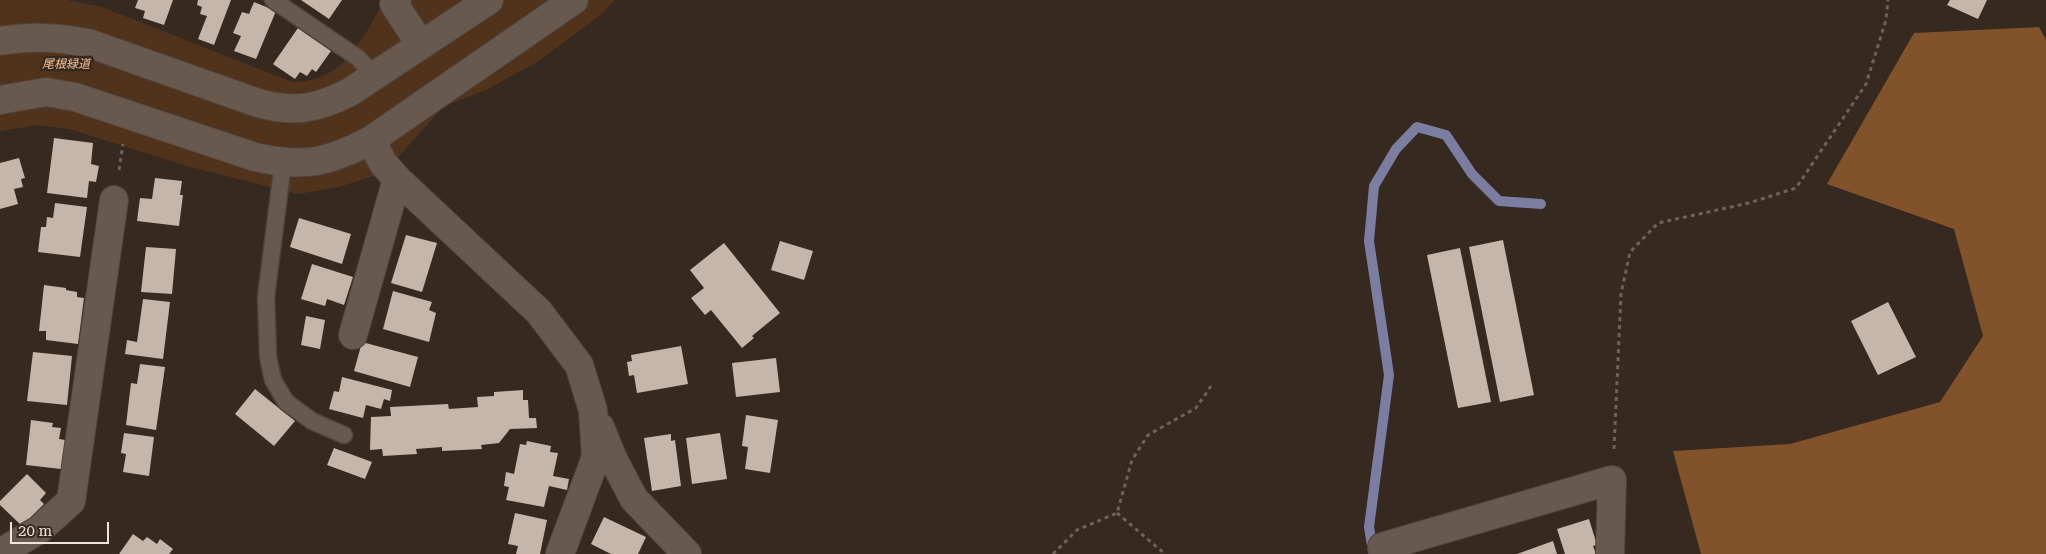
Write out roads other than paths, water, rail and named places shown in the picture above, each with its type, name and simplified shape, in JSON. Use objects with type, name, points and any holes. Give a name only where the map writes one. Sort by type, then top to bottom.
[{"type":"street","points":[[397,0],[394,4],[421,45]]},
{"type":"street","points":[[0,41],[30,36],[88,42],[276,108],[313,108],[333,101],[350,92],[489,0]]},
{"type":"street","points":[[0,100],[46,92],[75,97],[255,157],[283,163],[302,164],[354,149],[370,140],[574,0]]},
{"type":"street","points":[[370,140],[383,164],[538,312],[579,365],[593,410],[634,499],[686,554]]},
{"type":"street","points":[[353,335],[398,179]]},
{"type":"street","points":[[0,553],[40,529],[71,501],[114,200]]},
{"type":"street","points":[[560,554],[596,457],[593,410]]},
{"type":"street","points":[[1382,547],[1612,480],[1610,554]]},
{"type":"lane","points":[[273,0],[358,58],[375,76]]},
{"type":"lane","points":[[283,163],[266,296],[268,357],[273,380],[286,402],[312,421],[344,435]]},
{"type":"waterway","points":[[1373,552],[1369,527],[1389,375],[1369,241],[1374,186],[1396,149],[1417,127],[1446,135],[1472,174],[1499,201],[1541,204]]},
{"type":"park label","name":"尾根緑道","points":[[66,64]]}]
